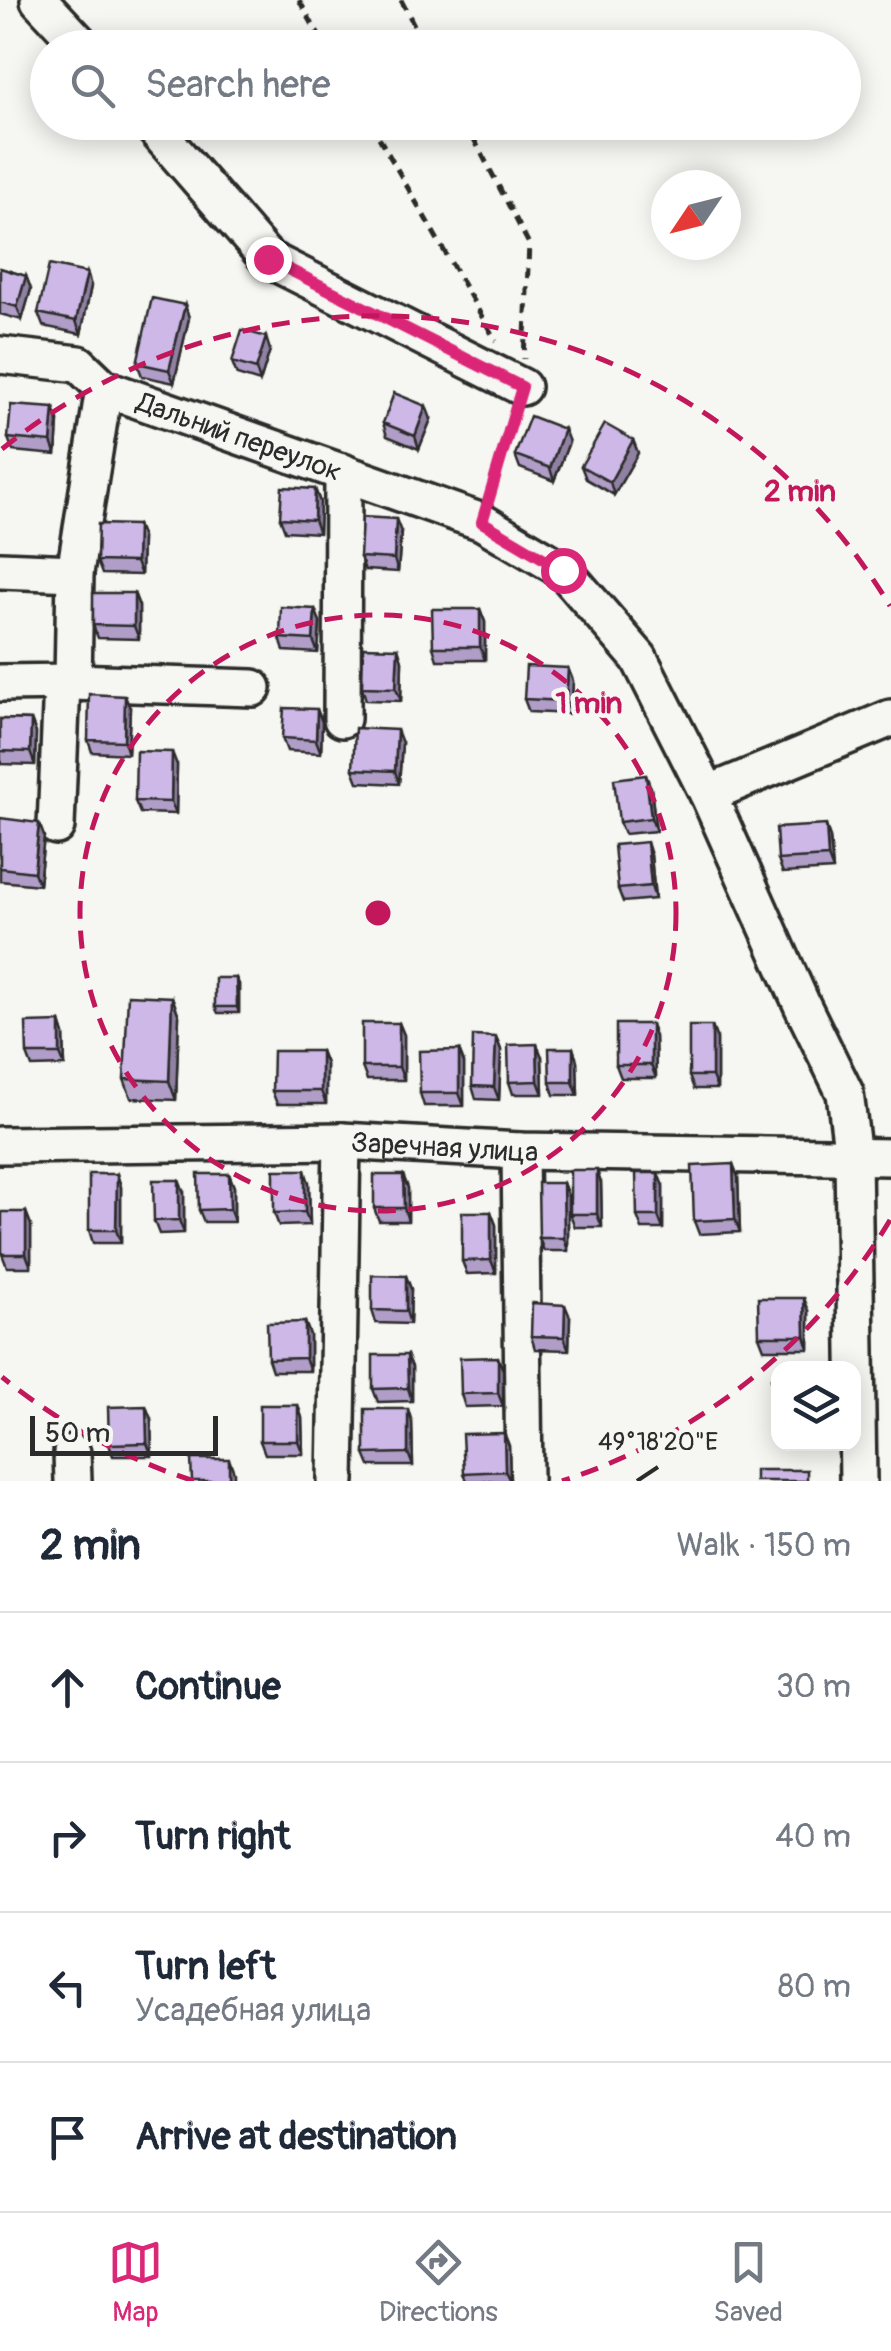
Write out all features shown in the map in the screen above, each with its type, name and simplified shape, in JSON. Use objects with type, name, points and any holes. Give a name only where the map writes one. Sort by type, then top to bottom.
[{"type":"street","points":[[59,5],[74,30]]},
{"type":"street","points":[[165,140],[268,259],[522,387]]},
{"type":"street","name":"Дальний переулок","points":[[0,354],[79,364],[104,388],[482,522],[563,570],[639,658],[708,794],[845,1094],[852,1157],[858,1481]]},
{"type":"street","points":[[56,826],[75,572],[104,388]]},
{"type":"street","points":[[342,719],[343,472]]},
{"type":"street","points":[[0,570],[75,572]]},
{"type":"street","points":[[0,683],[253,688]]},
{"type":"street","points":[[708,794],[891,718]]},
{"type":"street","points":[[336,1481],[342,1142]]},
{"type":"street","name":"Заречная улица","points":[[0,1145],[342,1142],[520,1151],[891,1157]]},
{"type":"street","points":[[520,1151],[524,1481]]},
{"type":"path","points":[[299,0],[316,30]]},
{"type":"path","points":[[401,0],[417,30]]},
{"type":"path","points":[[380,140],[522,387]]},
{"type":"path","points":[[475,140],[530,244],[522,387],[482,522]]},
{"type":"building","points":[[49,265],[87,273],[76,321],[38,313]]},
{"type":"building","points":[[0,268],[26,276],[17,307],[0,302]]},
{"type":"building","points":[[152,298],[185,305],[169,370],[137,363]]},
{"type":"building","points":[[242,330],[266,337],[256,369],[232,362]]},
{"type":"building","points":[[394,393],[426,406],[415,436],[383,423]]},
{"type":"building","points":[[11,405],[54,408],[51,442],[8,438]]},
{"type":"building","points":[[530,416],[564,429],[550,468],[515,455]]},
{"type":"building","points":[[605,424],[633,440],[610,482],[581,466]]},
{"type":"building","points":[[282,487],[315,489],[314,520],[280,518]]},
{"type":"building","points":[[362,517],[396,519],[394,559],[360,557]]},
{"type":"building","points":[[98,524],[137,525],[136,562],[97,561]]},
{"type":"building","points":[[93,593],[134,593],[134,626],[93,625]]},
{"type":"building","points":[[281,607],[315,609],[313,640],[280,638]]},
{"type":"building","points":[[432,609],[480,609],[480,647],[433,647]]},
{"type":"building","points":[[363,647],[398,648],[396,688],[362,687]]},
{"type":"building","points":[[526,666],[568,668],[566,701],[524,699]]},
{"type":"building","points":[[89,694],[125,696],[124,741],[88,740]]},
{"type":"building","points":[[284,708],[317,709],[316,740],[282,738]]},
{"type":"building","points":[[0,719],[31,720],[30,752],[0,751]]},
{"type":"building","points":[[355,728],[397,730],[395,771],[353,769]]},
{"type":"building","points":[[136,751],[172,752],[171,802],[135,801]]},
{"type":"building","points":[[646,775],[651,818],[619,822],[614,779]]},
{"type":"building","points":[[0,818],[39,823],[34,872],[0,868]]},
{"type":"building","points":[[826,825],[828,857],[778,860],[776,828]]},
{"type":"building","points":[[647,842],[651,886],[618,889],[614,845]]},
{"type":"building","points":[[215,978],[236,978],[237,1007],[215,1007]]},
{"type":"building","points":[[128,995],[172,997],[169,1081],[124,1079]]},
{"type":"building","points":[[60,1022],[60,1054],[27,1054],[26,1023]]},
{"type":"building","points":[[362,1023],[399,1023],[399,1067],[362,1067]]},
{"type":"building","points":[[616,1024],[651,1024],[651,1065],[616,1065]]},
{"type":"building","points":[[689,1026],[712,1026],[712,1076],[689,1076]]},
{"type":"building","points":[[473,1036],[496,1037],[494,1087],[472,1086]]},
{"type":"building","points":[[537,1044],[538,1081],[509,1082],[508,1045]]},
{"type":"building","points":[[549,1048],[573,1048],[573,1082],[550,1082]]},
{"type":"building","points":[[459,1050],[459,1093],[420,1093],[419,1051]]},
{"type":"building","points":[[273,1051],[321,1051],[321,1091],[272,1091]]},
{"type":"building","points":[[733,1164],[735,1219],[694,1221],[692,1166]]},
{"type":"building","points":[[274,1170],[305,1170],[305,1212],[274,1213]]},
{"type":"building","points":[[570,1170],[597,1170],[597,1214],[570,1214]]},
{"type":"building","points":[[636,1173],[658,1173],[658,1216],[637,1216]]},
{"type":"building","points":[[89,1174],[117,1174],[116,1230],[89,1230]]},
{"type":"building","points":[[198,1174],[229,1174],[230,1209],[199,1210]]},
{"type":"building","points":[[374,1175],[403,1175],[404,1208],[374,1208]]},
{"type":"building","points":[[153,1180],[179,1180],[179,1220],[154,1221]]},
{"type":"building","points":[[538,1183],[563,1183],[564,1238],[539,1238]]},
{"type":"building","points":[[2,1212],[26,1212],[26,1254],[2,1254]]},
{"type":"building","points":[[462,1212],[491,1212],[491,1260],[462,1261]]},
{"type":"building","points":[[372,1275],[406,1276],[406,1311],[372,1310]]},
{"type":"building","points":[[758,1298],[804,1298],[805,1336],[759,1336]]},
{"type":"building","points":[[532,1303],[565,1305],[564,1337],[531,1336]]},
{"type":"building","points":[[305,1322],[305,1358],[268,1359],[267,1323]]},
{"type":"building","points":[[373,1355],[407,1355],[408,1388],[373,1389]]},
{"type":"building","points":[[498,1357],[498,1393],[461,1394],[460,1358]]},
{"type":"building","points":[[260,1405],[298,1405],[298,1441],[260,1441]]},
{"type":"building","points":[[146,1406],[147,1443],[109,1444],[108,1407]]},
{"type":"building","points":[[365,1409],[408,1409],[408,1453],[365,1454]]},
{"type":"building","points":[[504,1433],[505,1471],[464,1473],[462,1434]]},
{"type":"building","points":[[191,1459],[229,1459],[229,1481],[192,1481]]},
{"type":"building","points":[[755,1470],[807,1470],[807,1481],[755,1481]]},
{"type":"route","points":[[268,259],[522,387],[482,522],[563,570]]}]
